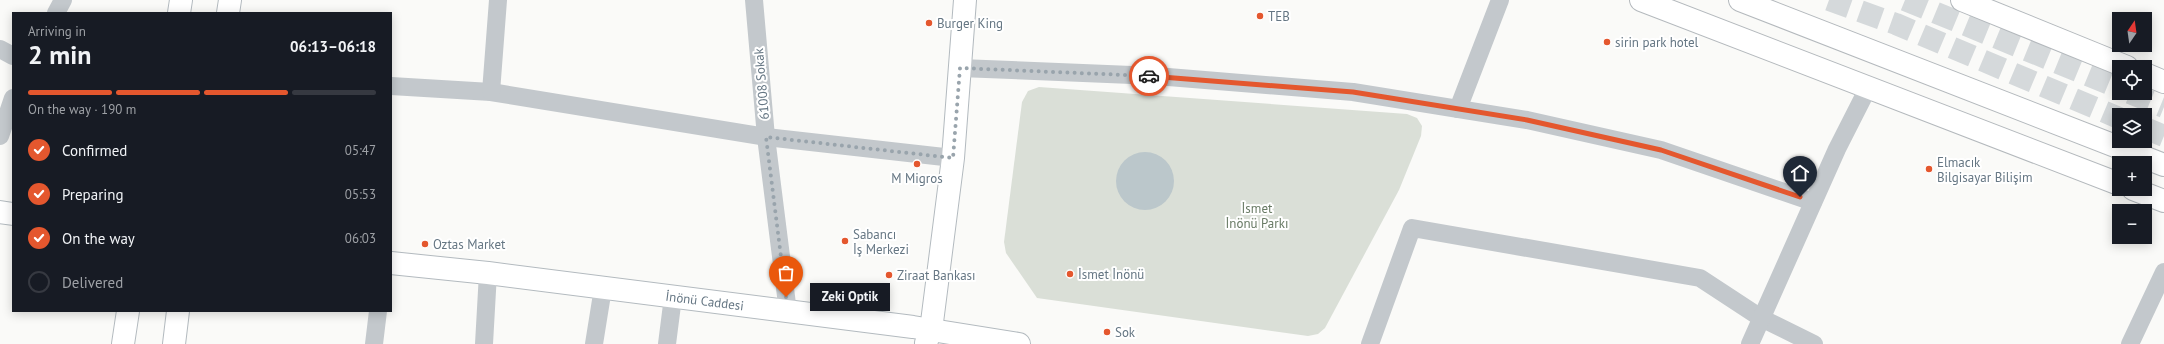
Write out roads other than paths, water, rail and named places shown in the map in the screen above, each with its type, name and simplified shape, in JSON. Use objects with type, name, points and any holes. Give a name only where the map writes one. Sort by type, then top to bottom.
[{"type":"main road","points":[[179,12],[181,0]]},
{"type":"main road","points":[[228,12],[230,0]]},
{"type":"main road","points":[[928,337],[953,158],[965,0]]},
{"type":"main road","points":[[1641,0],[1868,86],[2112,181]]},
{"type":"main road","points":[[1740,0],[2164,165]]},
{"type":"main road","points":[[1962,0],[2112,61]]},
{"type":"main road","points":[[2152,77],[2164,82]]},
{"type":"main road","points":[[2151,196],[2164,201]]},
{"type":"main road","points":[[0,212],[12,214]]},
{"type":"main road","name":"İnönü Caddesi","points":[[392,263],[488,273],[788,312],[928,337],[1018,344]]},
{"type":"main road","points":[[123,344],[128,312]]},
{"type":"main road","points":[[174,344],[178,312]]},
{"type":"street","points":[[57,12],[63,0]]},
{"type":"street","points":[[491,92],[498,0]]},
{"type":"street","name":"61008 Sokak","points":[[754,0],[766,137],[788,312]]},
{"type":"street","points":[[1458,109],[1500,0]]},
{"type":"street","points":[[0,50],[12,56]]},
{"type":"street","points":[[960,68],[1156,76],[1353,92],[1527,120],[1661,150],[1813,202]]},
{"type":"street","points":[[392,86],[491,92],[766,137],[953,158]]},
{"type":"street","points":[[1750,344],[1813,202],[1868,86]]},
{"type":"street","points":[[0,136],[12,101]]},
{"type":"street","points":[[1370,344],[1412,228],[1700,278],[1761,318],[1814,344]]},
{"type":"street","points":[[2130,344],[2164,272]]},
{"type":"street","points":[[484,344],[488,273]]},
{"type":"street","points":[[594,344],[603,288]]},
{"type":"street","points":[[667,344],[673,297]]},
{"type":"street","points":[[374,344],[378,312]]},
{"type":"tunnel","points":[[1829,0],[1896,24],[2112,115]]},
{"type":"tunnel","points":[[1905,0],[2112,85]]},
{"type":"tunnel","points":[[2147,100],[2164,107]]},
{"type":"tunnel","points":[[2152,131],[2164,136]]},
{"type":"place","name":"TEB","points":[[1260,16]]},
{"type":"place","name":"Burger King","points":[[929,23]]},
{"type":"place","name":"sirin park hotel","points":[[1607,42]]},
{"type":"place","name":"M Migros","points":[[917,164]]},
{"type":"place","name":"Elmacık Bilgisayar Bilişim","points":[[1929,169]]},
{"type":"place","name":"Sabancı İş Merkezi","points":[[845,241]]},
{"type":"place","name":"Oztas Market","points":[[425,244]]},
{"type":"place","name":"İsmet İnönü","points":[[1070,274]]},
{"type":"place","name":"Ziraat Bankası","points":[[889,275]]},
{"type":"place","name":"Zeki Optik","points":[[786,297]]},
{"type":"place","name":"Sok","points":[[1107,332]]},
{"type":"park label","name":"İsmet İnönü Parkı","points":[[1257,216]]}]
